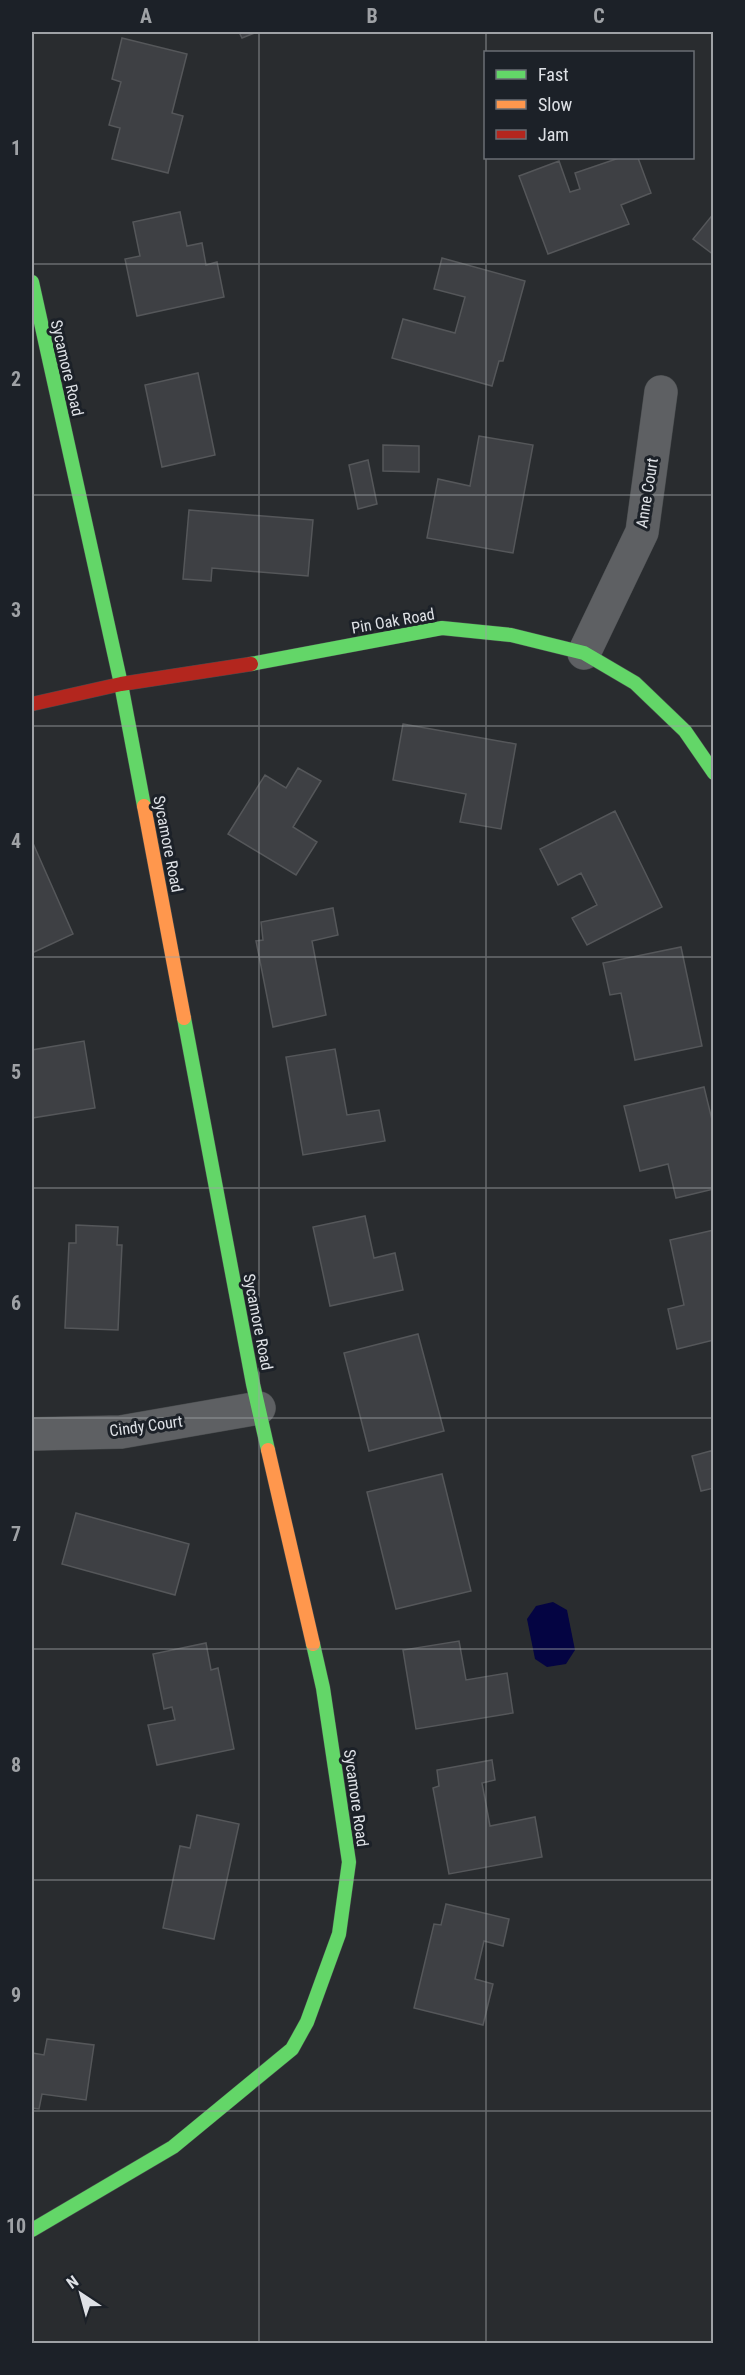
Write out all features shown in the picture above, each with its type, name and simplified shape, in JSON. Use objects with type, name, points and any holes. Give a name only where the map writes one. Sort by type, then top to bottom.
[{"type":"street","name":"Sycamore Road","points":[[32,282],[121,684],[259,1408],[325,1699],[349,1862],[339,1934],[307,2022],[292,2049],[172,2147],[32,2230]]},
{"type":"street","name":"Anne Court","points":[[584,653],[642,532],[661,392]]},
{"type":"street","name":"Pin Oak Road","points":[[32,704],[121,684],[222,670],[442,628],[511,635],[584,653],[635,683],[685,731],[714,773]]},
{"type":"street","name":"Cindy Court","points":[[32,1434],[121,1432],[259,1408]]},
{"type":"shaded area","points":[[553,1602],[567,1610],[575,1650],[566,1664],[547,1667],[535,1659],[527,1619],[536,1606]]},
{"type":"building","points":[[239,32],[257,32],[242,38]]},
{"type":"building","points":[[122,38],[187,54],[172,113],[183,116],[168,173],[112,159],[120,128],[109,125],[121,82],[112,79]]},
{"type":"building","points":[[616,159],[638,159],[651,193],[621,205],[629,224],[548,254],[519,176],[559,161],[570,192],[580,189],[575,173]]},
{"type":"building","points":[[180,212],[187,246],[202,243],[206,265],[217,262],[224,297],[137,316],[125,259],[140,256],[133,222]]},
{"type":"building","points":[[714,213],[714,255],[693,239]]},
{"type":"building","points":[[442,258],[525,281],[503,361],[499,361],[492,386],[392,358],[403,319],[455,333],[465,297],[434,289]]},
{"type":"building","points":[[198,373],[215,455],[162,467],[145,385]]},
{"type":"building","points":[[479,436],[533,445],[513,553],[427,538],[438,479],[470,486]]},
{"type":"building","points":[[383,445],[419,446],[419,472],[383,471]]},
{"type":"building","points":[[368,460],[377,504],[358,509],[349,465]]},
{"type":"building","points":[[189,510],[313,520],[308,576],[212,568],[211,581],[183,579]]},
{"type":"building","points":[[403,724],[516,744],[501,829],[460,822],[466,794],[393,780]]},
{"type":"building","points":[[298,768],[321,781],[293,827],[317,842],[296,875],[228,834],[265,775],[286,788]]},
{"type":"building","points":[[615,811],[662,907],[587,945],[572,918],[597,905],[581,873],[558,885],[540,849]]},
{"type":"building","points":[[32,841],[73,934],[32,953]]},
{"type":"building","points":[[333,908],[338,935],[312,941],[326,1015],[273,1027],[256,941],[263,940],[261,922]]},
{"type":"building","points":[[681,947],[702,1046],[635,1060],[621,993],[610,995],[603,963]]},
{"type":"building","points":[[84,1041],[95,1108],[32,1118],[32,1050]]},
{"type":"building","points":[[335,1049],[347,1115],[379,1110],[385,1141],[303,1155],[286,1057]]},
{"type":"building","points":[[704,1087],[714,1128],[714,1189],[676,1198],[668,1164],[640,1171],[624,1106]]},
{"type":"building","points":[[365,1216],[374,1258],[395,1253],[403,1290],[330,1306],[313,1227]]},
{"type":"building","points":[[76,1225],[118,1227],[117,1245],[122,1245],[118,1330],[65,1328],[69,1243],[76,1243]]},
{"type":"building","points":[[714,1230],[714,1340],[677,1349],[668,1309],[684,1305],[670,1240]]},
{"type":"building","points":[[418,1334],[444,1431],[369,1451],[344,1353]]},
{"type":"building","points":[[714,1450],[714,1488],[701,1491],[692,1456]]},
{"type":"building","points":[[442,1474],[471,1591],[396,1609],[367,1492]]},
{"type":"building","points":[[76,1513],[189,1544],[175,1595],[62,1564]]},
{"type":"building","points":[[459,1641],[466,1680],[507,1673],[513,1713],[416,1729],[403,1650]]},
{"type":"building","points":[[206,1643],[211,1670],[218,1668],[234,1749],[157,1765],[148,1725],[175,1720],[172,1707],[164,1709],[153,1654]]},
{"type":"building","points":[[492,1760],[495,1780],[482,1783],[490,1826],[535,1817],[542,1857],[449,1874],[433,1788],[439,1786],[437,1770]]},
{"type":"building","points":[[197,1815],[239,1824],[214,1939],[163,1928],[180,1846],[190,1848]]},
{"type":"building","points":[[446,1904],[509,1919],[503,1946],[484,1941],[475,1979],[493,1984],[483,2025],[414,2008],[434,1924],[441,1925]]},
{"type":"building","points":[[47,2039],[94,2045],[86,2100],[42,2094],[39,2109],[32,2108],[32,2053],[44,2055]]},
{"type":"traffic: fast","points":[[32,282],[121,684],[144,806]]},
{"type":"traffic: fast","points":[[251,664],[442,628],[511,635],[584,653],[635,683],[685,731],[714,773]]},
{"type":"traffic: fast","points":[[184,1018],[253,1384],[268,1450]]},
{"type":"traffic: fast","points":[[32,2230],[173,2147],[292,2049],[307,2022],[339,1934],[349,1862],[323,1688],[313,1644]]},
{"type":"traffic: slow","points":[[144,806],[184,1018]]},
{"type":"traffic: slow","points":[[268,1450],[313,1644]]},
{"type":"traffic: jam","points":[[32,704],[121,684],[251,664]]}]
